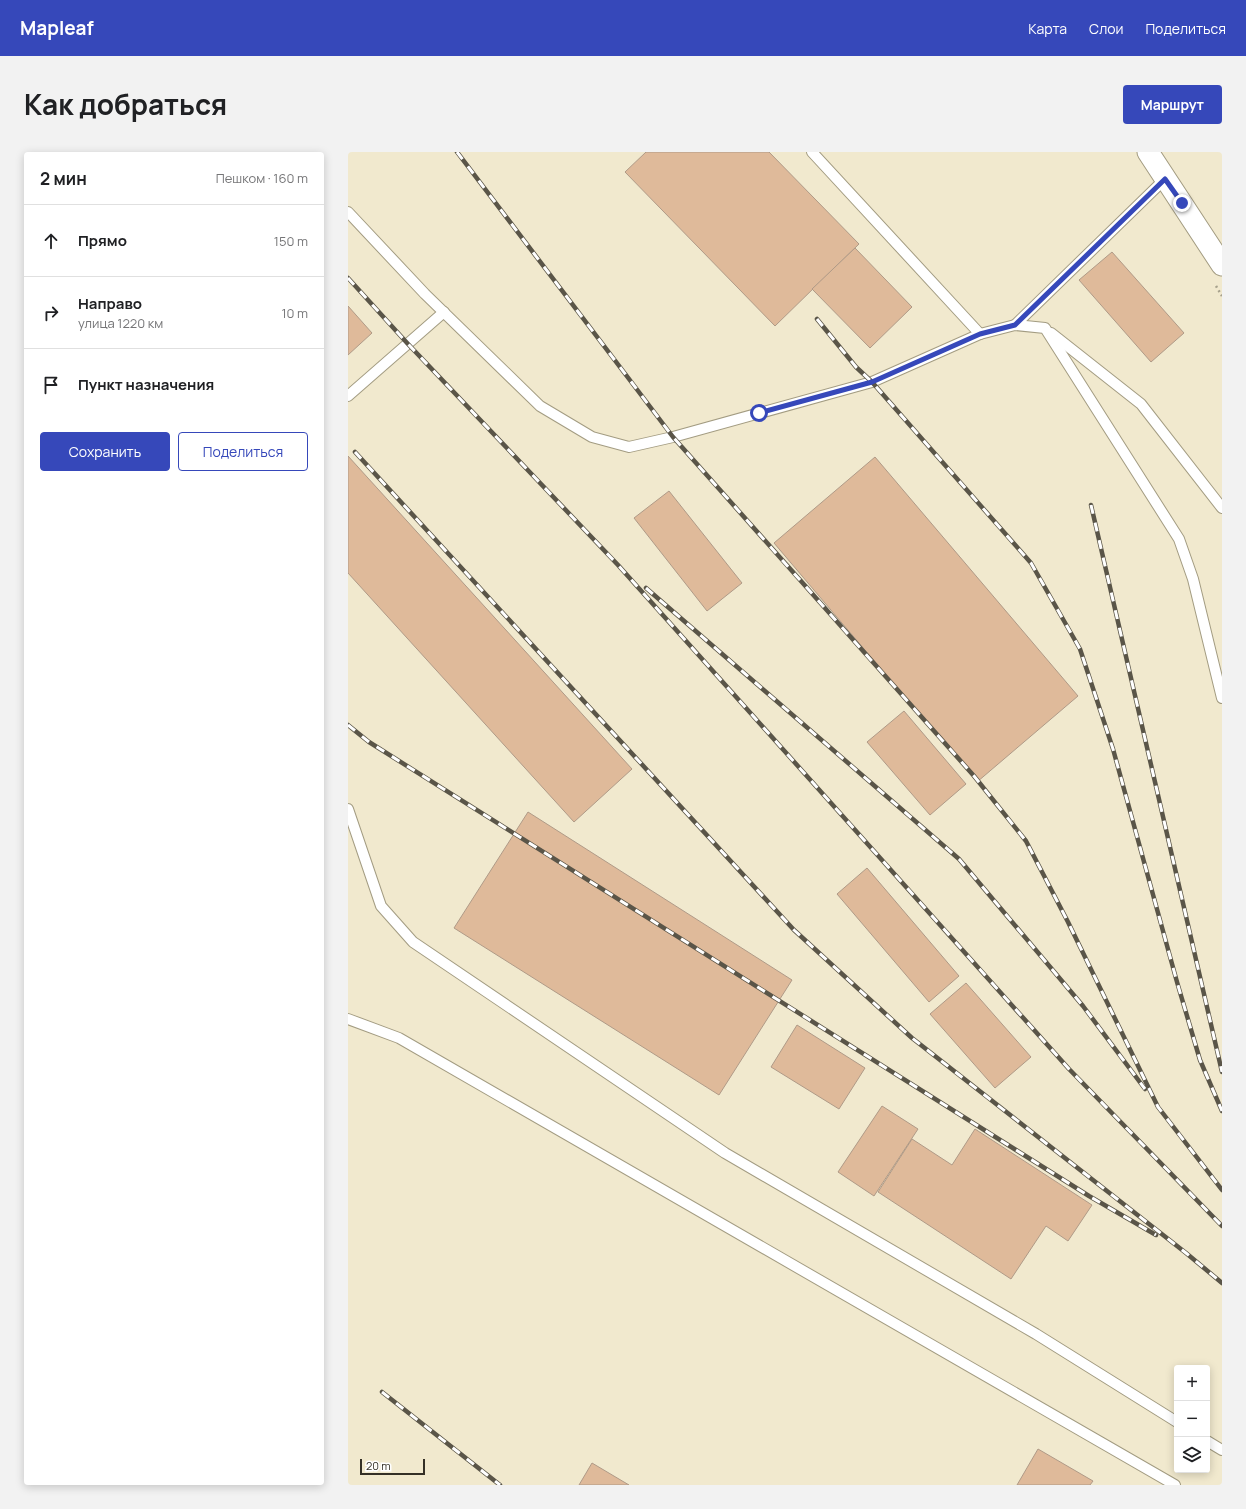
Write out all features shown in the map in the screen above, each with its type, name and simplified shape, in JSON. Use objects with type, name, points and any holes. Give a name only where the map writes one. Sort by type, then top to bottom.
[{"type":"street","points":[[1148,152],[1222,265]]},
{"type":"lane","points":[[812,152],[980,334]]},
{"type":"lane","points":[[1015,325],[1165,179]]},
{"type":"lane","points":[[348,212],[444,312],[540,406],[592,437],[629,447],[673,437],[872,382],[980,334],[1015,325],[1045,328],[1141,404],[1222,508]]},
{"type":"lane","points":[[348,396],[444,312]]},
{"type":"lane","points":[[1045,328],[1179,539],[1193,579],[1222,698]]},
{"type":"lane","points":[[348,809],[381,906],[413,942],[725,1153],[1036,1334],[1174,1420]]},
{"type":"lane","points":[[348,1019],[399,1038],[1175,1485]]},
{"type":"lane","points":[[1210,1443],[1222,1450]]},
{"type":"building","points":[[646,152],[769,152],[859,244],[775,326],[625,172]]},
{"type":"building","points":[[855,248],[912,307],[870,348],[812,289]]},
{"type":"building","points":[[1112,252],[1184,333],[1151,362],[1079,280]]},
{"type":"building","points":[[348,306],[372,333],[348,355]]},
{"type":"building","points":[[348,456],[632,769],[574,822],[348,573]]},
{"type":"building","points":[[875,457],[1078,696],[977,782],[774,543]]},
{"type":"building","points":[[669,491],[742,583],[707,611],[634,518]]},
{"type":"building","points":[[904,711],[966,784],[930,815],[867,742]]},
{"type":"building","points":[[528,812],[792,980],[719,1095],[454,928]]},
{"type":"building","points":[[867,868],[959,976],[929,1002],[837,894]]},
{"type":"building","points":[[966,983],[1031,1057],[995,1088],[930,1014]]},
{"type":"building","points":[[797,1025],[865,1068],[839,1109],[771,1067]]},
{"type":"building","points":[[882,1106],[918,1129],[874,1196],[838,1172]]},
{"type":"building","points":[[975,1129],[1092,1205],[1068,1241],[1046,1226],[1011,1279],[878,1192],[912,1139],[952,1165]]},
{"type":"building","points":[[1038,1449],[1093,1481],[1090,1485],[1017,1485]]},
{"type":"building","points":[[592,1463],[629,1485],[579,1485]]},
{"type":"railway","points":[[457,152],[673,437],[974,776],[1026,841],[1068,922],[1158,1107],[1222,1190]]},
{"type":"railway","points":[[348,278],[408,344],[618,565],[1069,1069],[1222,1226]]},
{"type":"railway","points":[[817,319],[856,367],[872,382],[1031,563],[1080,649],[1113,749],[1200,1060],[1222,1111]]},
{"type":"railway","points":[[355,452],[794,930],[912,1038],[1186,1253],[1222,1283]]},
{"type":"railway","points":[[1091,505],[1222,1072]]},
{"type":"railway","points":[[646,588],[959,859],[1083,1006],[1145,1089]]},
{"type":"railway","points":[[348,725],[369,742],[1089,1196],[1156,1235]]},
{"type":"railway","points":[[382,1392],[500,1485]]},
{"type":"route","points":[[759,413],[831,392],[872,382],[980,334],[1015,325],[1165,179],[1182,203]]}]
